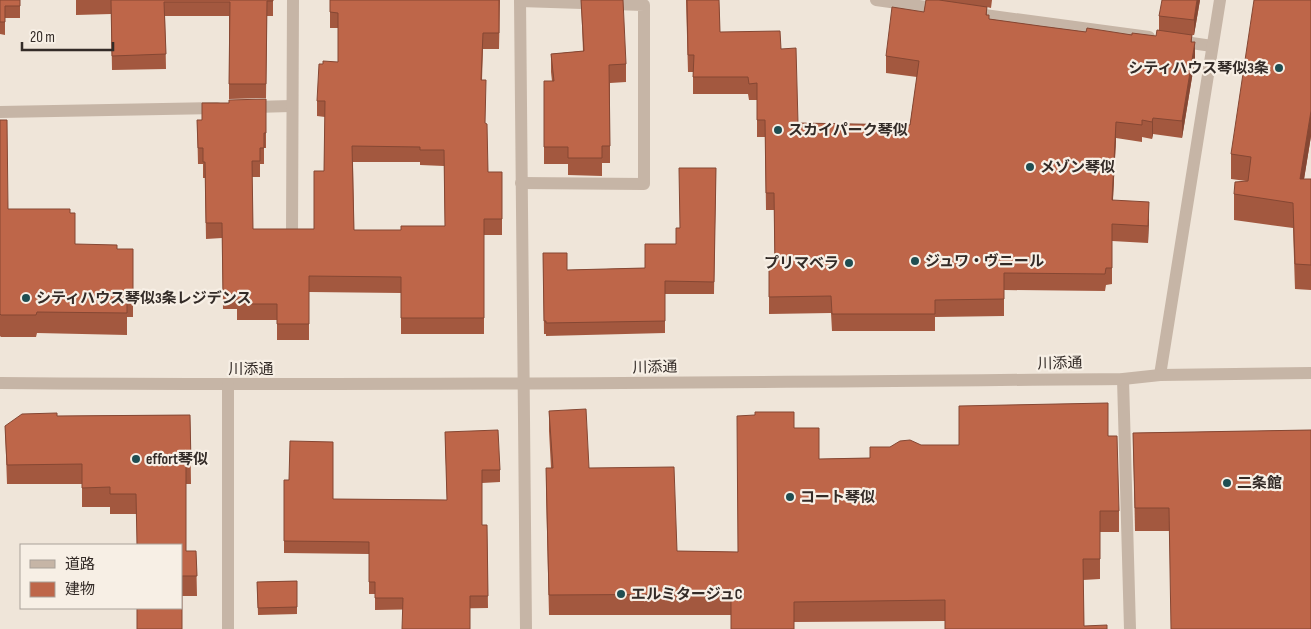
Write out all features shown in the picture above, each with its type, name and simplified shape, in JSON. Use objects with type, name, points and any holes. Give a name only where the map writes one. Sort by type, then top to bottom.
[{"type":"street","points":[[292,234],[293,0]]},
{"type":"street","points":[[522,183],[644,184],[644,5],[520,0],[526,629]]},
{"type":"street","points":[[876,0],[1212,46]]},
{"type":"street","points":[[1160,375],[1220,0]]},
{"type":"street","points":[[0,112],[292,106]]},
{"type":"street","name":"川添通","points":[[0,383],[228,385],[524,384],[1123,379],[1160,375],[1311,373]]},
{"type":"street","points":[[1123,379],[1130,629]]},
{"type":"street","points":[[228,385],[228,629]]},
{"type":"building","points":[[0,0],[20,0],[20,6],[5,6],[5,22],[0,22]]},
{"type":"building","points":[[111,0],[273,0],[267,1],[266,84],[229,84],[230,2],[164,2],[166,54],[112,56]]},
{"type":"building","points":[[330,0],[499,0],[499,33],[483,33],[481,80],[486,80],[485,123],[487,124],[488,172],[502,172],[502,219],[484,219],[484,318],[401,318],[401,277],[309,276],[309,324],[277,324],[277,304],[237,304],[237,294],[223,294],[222,223],[206,223],[205,162],[203,162],[203,148],[198,148],[197,120],[202,120],[202,103],[229,103],[229,100],[266,99],[264,148],[260,148],[260,161],[252,161],[253,229],[314,229],[314,171],[324,171],[325,101],[317,101],[319,64],[323,64],[323,61],[338,62],[338,13],[330,12]],"holes":[[[352,146],[420,147],[420,150],[444,150],[445,226],[401,226],[401,230],[354,230]]]},
{"type":"building","points":[[581,0],[623,0],[626,64],[609,65],[610,146],[602,146],[602,158],[568,158],[568,147],[544,147],[544,81],[554,81],[551,54],[584,51]]},
{"type":"building","points":[[687,0],[719,0],[720,32],[780,31],[781,49],[796,48],[798,123],[910,125],[919,61],[886,56],[892,7],[924,12],[926,0],[939,0],[987,7],[986,15],[989,15],[989,19],[1086,32],[1087,28],[1132,35],[1132,33],[1156,36],[1157,30],[1192,35],[1191,42],[1195,42],[1182,121],[1153,118],[1152,122],[1142,120],[1142,125],[1116,122],[1112,200],[1149,202],[1148,226],[1112,224],[1112,268],[1106,268],[1105,274],[1004,273],[1004,299],[935,300],[935,314],[832,314],[831,296],[769,297],[769,268],[775,268],[774,193],[766,193],[765,120],[757,120],[757,83],[749,84],[748,77],[693,77],[694,55],[688,55]]},
{"type":"building","points":[[1162,0],[1197,0],[1194,20],[1159,16]]},
{"type":"building","name":"シティハウス琴似3条","points":[[1254,0],[1311,0],[1311,111],[1300,179],[1311,179],[1311,265],[1295,264],[1293,203],[1234,194],[1235,182],[1248,181],[1251,157],[1231,154]]},
{"type":"building","points":[[0,120],[7,120],[8,209],[70,209],[70,213],[75,213],[75,244],[117,245],[117,249],[133,249],[133,296],[127,295],[127,313],[37,312],[36,315],[0,314]]},
{"type":"building","points":[[679,168],[716,168],[714,282],[665,281],[665,321],[546,323],[544,321],[543,253],[567,253],[567,270],[645,268],[645,244],[676,244],[676,228],[680,228]]},
{"type":"building","points":[[1108,403],[1108,436],[1117,436],[1119,511],[1100,511],[1100,559],[1083,559],[1084,626],[1107,625],[1107,629],[945,629],[945,600],[794,602],[794,629],[731,629],[731,594],[549,595],[546,468],[553,468],[549,411],[586,409],[589,468],[674,467],[677,551],[738,552],[737,416],[755,415],[755,412],[794,412],[794,428],[819,428],[819,459],[870,458],[870,447],[890,447],[900,441],[910,440],[921,445],[959,445],[959,406]]},
{"type":"building","points":[[57,413],[57,416],[190,415],[191,464],[186,464],[186,551],[196,551],[197,576],[182,576],[182,544],[137,544],[136,494],[110,494],[110,487],[82,488],[82,464],[7,465],[5,426],[22,414]]},
{"type":"building","points":[[498,430],[500,470],[482,470],[482,525],[487,525],[488,596],[470,596],[470,629],[402,629],[403,598],[375,598],[375,582],[369,582],[369,542],[284,541],[284,480],[289,480],[290,441],[333,442],[333,499],[447,500],[445,432]]},
{"type":"building","points":[[1311,430],[1311,629],[1171,629],[1169,508],[1135,508],[1133,433]]},
{"type":"building","points":[[297,581],[297,607],[258,608],[257,582]]},
{"type":"building","points":[[137,609],[182,609],[182,629],[137,629]]},
{"type":"place","name":"シティハウス琴似3条","points":[[1279,68]]},
{"type":"place","name":"スカイパーク琴似","points":[[778,130]]},
{"type":"place","name":"メゾン琴似","points":[[1030,167]]},
{"type":"place","name":"ジュワ・ヴニール","points":[[915,261]]},
{"type":"place","name":"プリマベラ","points":[[849,263]]},
{"type":"place","name":"シティハウス琴似3条レジデンス","points":[[26,298]]},
{"type":"place","name":"effort琴似","points":[[136,459]]},
{"type":"place","name":"二条館","points":[[1227,483]]},
{"type":"place","name":"コート琴似","points":[[790,497]]},
{"type":"place","name":"エルミタージュC","points":[[621,594]]}]
